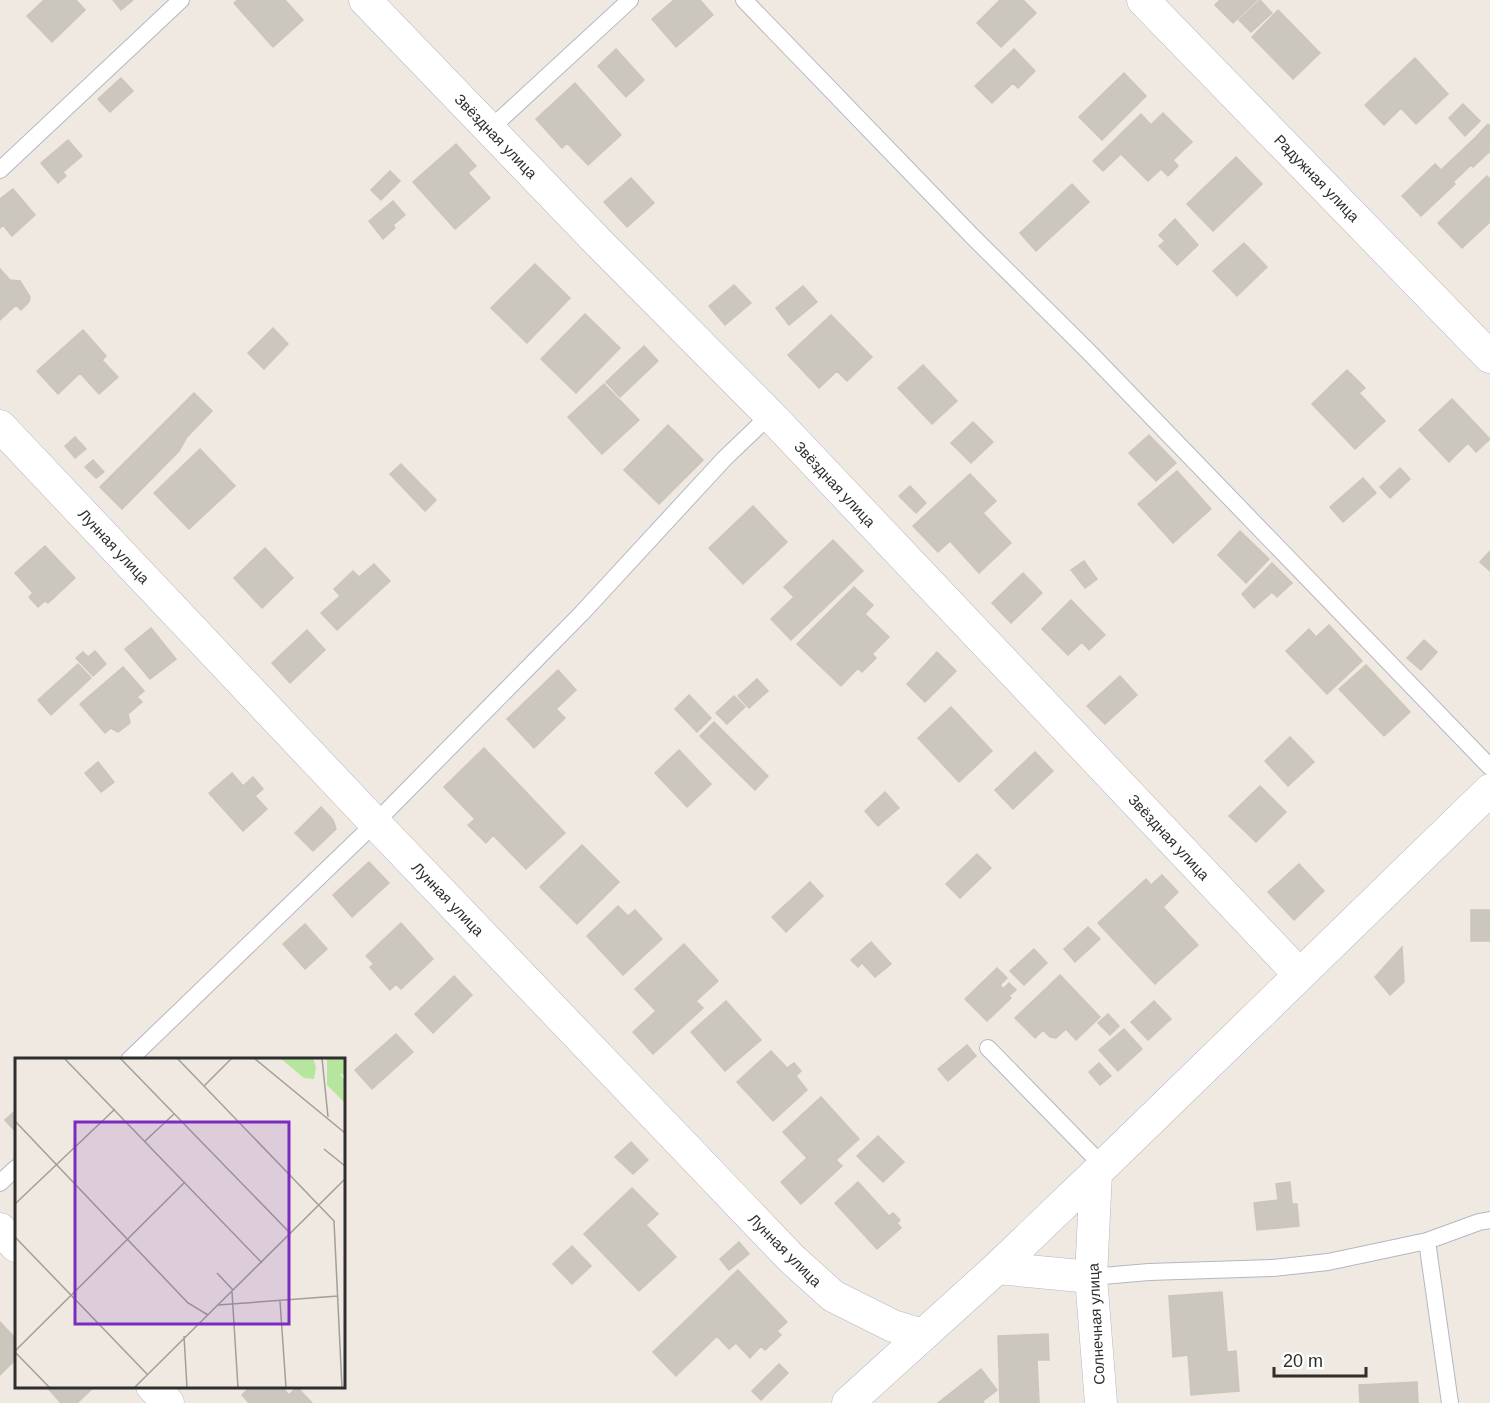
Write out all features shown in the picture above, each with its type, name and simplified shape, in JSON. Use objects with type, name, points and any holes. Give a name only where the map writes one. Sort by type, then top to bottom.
[{"type":"street","name":"Звёздная улица","points":[[366,0],[770,415],[1299,974]]},
{"type":"street","name":"Радужная улица","points":[[1143,0],[1490,357]]},
{"type":"street","name":"Лунная улица","points":[[0,426],[375,823],[816,1283],[833,1296],[893,1326],[923,1335]]},
{"type":"street","points":[[848,1403],[997,1268],[1100,1170],[1490,790]]},
{"type":"street","name":"Солнечная улица","points":[[1100,1170],[1091,1277],[1101,1403]]},
{"type":"street","points":[[0,1229],[15,1245]]},
{"type":"street","points":[[997,1268],[1091,1277]]},
{"type":"street","points":[[154,1388],[168,1403]]},
{"type":"lane","points":[[0,170],[181,0]]},
{"type":"lane","points":[[490,129],[630,0]]},
{"type":"lane","points":[[744,0],[965,228],[1105,368],[1490,766]]},
{"type":"lane","points":[[130,1058],[375,823],[582,613],[725,458],[770,415]]},
{"type":"lane","points":[[988,1048],[1100,1170]]},
{"type":"lane","points":[[0,1184],[15,1169]]},
{"type":"lane","points":[[1091,1277],[1328,1262],[1427,1241],[1479,1222],[1490,1221]]},
{"type":"lane","points":[[1427,1241],[1450,1403]]},
{"type":"building","points":[[44,0],[76,0],[85,10],[52,42],[27,16]]},
{"type":"building","points":[[113,0],[133,0],[121,10]]},
{"type":"building","points":[[238,0],[285,0],[303,20],[273,47],[234,3]]},
{"type":"building","points":[[674,0],[700,0],[713,15],[676,47],[652,19]]},
{"type":"building","points":[[1000,0],[1023,0],[1036,13],[1001,47],[977,23]]},
{"type":"building","points":[[1220,0],[1257,0],[1233,23],[1215,5]]},
{"type":"building","points":[[1260,0],[1272,13],[1251,32],[1239,20]]},
{"type":"building","points":[[1278,10],[1320,53],[1293,79],[1252,37]]},
{"type":"building","points":[[616,49],[644,80],[626,97],[598,66]]},
{"type":"building","points":[[1014,49],[1035,71],[1018,88],[1013,83],[992,103],[975,86]]},
{"type":"building","points":[[1415,58],[1448,94],[1416,124],[1401,108],[1384,125],[1365,105]]},
{"type":"building","points":[[1124,73],[1146,96],[1102,140],[1079,117]]},
{"type":"building","points":[[121,78],[133,91],[110,112],[98,99]]},
{"type":"building","points":[[575,83],[621,135],[588,165],[567,143],[562,148],[536,119]]},
{"type":"building","points":[[1463,104],[1480,121],[1465,136],[1449,118]]},
{"type":"building","points":[[1163,113],[1192,142],[1173,160],[1178,166],[1168,176],[1161,169],[1148,181],[1121,154]]},
{"type":"building","points":[[1141,114],[1151,125],[1103,171],[1093,161]]},
{"type":"building","points":[[1488,124],[1490,126],[1489,152],[1475,138]]},
{"type":"building","points":[[1475,138],[1489,152],[1453,182],[1441,170]]},
{"type":"building","points":[[68,140],[82,156],[63,172],[66,176],[58,183],[41,163]]},
{"type":"building","points":[[456,144],[476,166],[468,173],[490,198],[455,229],[413,182]]},
{"type":"building","points":[[1236,157],[1262,184],[1213,231],[1187,204]]},
{"type":"building","points":[[1435,164],[1455,184],[1421,216],[1402,196]]},
{"type":"building","points":[[390,171],[400,181],[381,200],[371,190]]},
{"type":"building","points":[[1487,176],[1490,179],[1490,222],[1462,248],[1438,223]]},
{"type":"building","points":[[631,178],[654,203],[627,227],[604,202]]},
{"type":"building","points":[[1072,184],[1089,202],[1036,251],[1020,233]]},
{"type":"building","points":[[13,189],[35,215],[12,236],[3,225],[0,228],[0,199]]},
{"type":"building","points":[[393,201],[405,215],[393,225],[395,228],[383,239],[369,221]]},
{"type":"building","points":[[1175,219],[1198,245],[1177,265],[1159,246],[1165,241],[1159,235]]},
{"type":"building","points":[[1244,243],[1267,267],[1237,296],[1213,271]]},
{"type":"building","points":[[535,264],[570,298],[527,343],[491,308]]},
{"type":"building","points":[[0,269],[10,280],[20,281],[30,297],[29,302],[21,310],[16,305],[0,320]]},
{"type":"building","points":[[734,285],[751,303],[725,325],[709,306]]},
{"type":"building","points":[[803,286],[817,302],[789,325],[776,308]]},
{"type":"building","points":[[585,314],[620,348],[576,393],[541,359]]},
{"type":"building","points":[[831,315],[872,357],[847,381],[837,371],[819,388],[788,355]]},
{"type":"building","points":[[273,328],[288,344],[264,369],[248,353]]},
{"type":"building","points":[[83,330],[106,356],[102,360],[118,377],[99,394],[80,373],[58,394],[37,371]]},
{"type":"building","points":[[644,346],[658,361],[620,397],[606,382]]},
{"type":"building","points":[[923,365],[957,401],[932,424],[898,388]]},
{"type":"building","points":[[1347,370],[1365,388],[1359,393],[1385,421],[1355,449],[1312,404]]},
{"type":"building","points":[[604,384],[639,420],[602,454],[568,417]]},
{"type":"building","points":[[194,393],[212,411],[187,437],[179,451],[122,509],[100,487]]},
{"type":"building","points":[[1452,399],[1490,439],[1476,452],[1468,443],[1449,462],[1419,430]]},
{"type":"building","points":[[973,422],[993,442],[971,463],[951,443]]},
{"type":"building","points":[[668,425],[703,460],[659,504],[624,470]]},
{"type":"building","points":[[1149,435],[1176,463],[1156,481],[1129,453]]},
{"type":"building","points":[[75,437],[86,449],[75,458],[65,446]]},
{"type":"building","points":[[200,449],[235,486],[189,529],[154,493]]},
{"type":"building","points":[[93,460],[104,472],[96,478],[85,467]]},
{"type":"building","points":[[401,464],[436,500],[425,511],[390,474]]},
{"type":"building","points":[[1400,468],[1410,479],[1390,498],[1380,487]]},
{"type":"building","points":[[1177,471],[1211,509],[1173,543],[1138,504]]},
{"type":"building","points":[[970,474],[996,501],[983,513],[1011,543],[979,573],[950,541],[938,552],[913,526]]},
{"type":"building","points":[[1363,478],[1376,493],[1343,522],[1330,507]]},
{"type":"building","points":[[910,486],[926,503],[916,513],[899,496]]},
{"type":"building","points":[[753,506],[787,542],[743,584],[709,548]]},
{"type":"building","points":[[1240,531],[1269,559],[1246,583],[1218,555]]},
{"type":"building","points":[[833,540],[863,571],[791,640],[771,619],[794,597],[784,587]]},
{"type":"building","points":[[45,546],[75,578],[48,603],[45,601],[38,607],[29,597],[33,593],[15,573]]},
{"type":"building","points":[[265,548],[293,578],[262,608],[234,578]]},
{"type":"building","points":[[1490,551],[1490,571],[1480,562]]},
{"type":"building","points":[[1084,561],[1097,579],[1085,588],[1071,570]]},
{"type":"building","points":[[1272,563],[1292,583],[1277,597],[1272,592],[1254,608],[1242,594]]},
{"type":"building","points":[[374,564],[390,581],[337,630],[321,613],[340,596],[334,589],[353,571],[359,577]]},
{"type":"building","points":[[1023,573],[1042,593],[1011,623],[992,603]]},
{"type":"building","points":[[854,587],[873,605],[865,614],[889,637],[872,654],[876,658],[862,672],[858,668],[841,686],[797,644]]},
{"type":"building","points":[[1071,600],[1105,635],[1089,650],[1082,642],[1068,655],[1042,629]]},
{"type":"building","points":[[1329,625],[1362,661],[1327,694],[1286,651],[1309,629],[1316,637]]},
{"type":"building","points":[[151,628],[176,659],[150,679],[125,649]]},
{"type":"building","points":[[307,630],[325,650],[290,683],[272,663]]},
{"type":"building","points":[[1424,640],[1437,652],[1421,670],[1407,658]]},
{"type":"building","points":[[95,651],[106,664],[93,676],[76,658],[83,652],[88,657]]},
{"type":"building","points":[[937,652],[956,671],[925,702],[907,684]]},
{"type":"building","points":[[78,664],[91,678],[51,715],[38,700]]},
{"type":"building","points":[[1366,665],[1410,712],[1384,736],[1339,689]]},
{"type":"building","points":[[123,667],[144,691],[137,697],[142,702],[128,714],[130,723],[118,732],[111,728],[105,733],[80,704]]},
{"type":"building","points":[[558,670],[576,690],[556,709],[565,718],[534,748],[507,719]]},
{"type":"building","points":[[1120,676],[1137,695],[1105,724],[1087,706]]},
{"type":"building","points":[[757,679],[768,691],[749,708],[738,696]]},
{"type":"building","points":[[689,695],[711,718],[697,732],[675,709]]},
{"type":"building","points":[[734,696],[745,707],[727,724],[716,713]]},
{"type":"building","points":[[951,707],[992,751],[959,782],[918,738]]},
{"type":"building","points":[[714,722],[768,776],[755,790],[700,736]]},
{"type":"building","points":[[1290,737],[1314,762],[1288,786],[1265,761]]},
{"type":"building","points":[[484,748],[565,833],[526,869],[493,835],[486,843],[468,825],[475,819],[444,787]]},
{"type":"building","points":[[679,750],[711,784],[687,807],[655,773]]},
{"type":"building","points":[[1035,752],[1053,771],[1013,809],[995,790]]},
{"type":"building","points":[[98,762],[114,782],[101,792],[85,773]]},
{"type":"building","points":[[232,773],[243,786],[253,777],[263,789],[255,796],[267,809],[243,831],[209,793]]},
{"type":"building","points":[[1260,786],[1286,812],[1256,842],[1229,816]]},
{"type":"building","points":[[885,792],[899,808],[878,826],[865,811]]},
{"type":"building","points":[[321,807],[333,820],[336,829],[313,851],[295,833]]},
{"type":"building","points":[[582,845],[619,882],[577,924],[540,887]]},
{"type":"building","points":[[977,854],[991,868],[960,898],[946,884]]},
{"type":"building","points":[[369,862],[389,883],[352,917],[333,895]]},
{"type":"building","points":[[1299,864],[1324,891],[1294,920],[1268,892]]},
{"type":"building","points":[[1162,875],[1178,892],[1163,907],[1198,945],[1155,984],[1098,923],[1146,879],[1151,885]]},
{"type":"building","points":[[810,882],[823,896],[786,932],[772,917]]},
{"type":"building","points":[[618,906],[628,916],[635,910],[662,939],[623,975],[587,936]]},
{"type":"building","points":[[1471,910],[1490,910],[1490,941],[1471,941]]},
{"type":"building","points":[[401,923],[433,959],[401,989],[396,984],[390,990],[370,967],[374,964],[366,956]]},
{"type":"building","points":[[305,924],[327,949],[305,969],[283,944]]},
{"type":"building","points":[[1088,927],[1100,939],[1075,962],[1064,949]]},
{"type":"building","points":[[871,942],[891,964],[875,977],[862,963],[858,967],[851,960]]},
{"type":"building","points":[[684,944],[718,981],[696,1001],[703,1008],[653,1054],[633,1032],[656,1011],[635,989]]},
{"type":"building","points":[[1402,947],[1404,982],[1390,995],[1375,977]]},
{"type":"building","points":[[1034,949],[1047,963],[1024,985],[1010,971]]},
{"type":"building","points":[[997,968],[1007,978],[1000,985],[1003,989],[1009,983],[1016,990],[1009,996],[1011,998],[987,1021],[965,999]]},
{"type":"building","points":[[1060,975],[1100,1017],[1076,1040],[1066,1029],[1056,1038],[1050,1037],[1043,1030],[1035,1038],[1015,1018]]},
{"type":"building","points":[[454,976],[472,995],[433,1033],[415,1014]]},
{"type":"building","points":[[726,1001],[761,1040],[725,1071],[691,1032]]},
{"type":"building","points":[[1154,1001],[1171,1019],[1148,1040],[1131,1022]]},
{"type":"building","points":[[1108,1014],[1119,1026],[1110,1035],[1098,1023]]},
{"type":"building","points":[[1124,1029],[1142,1049],[1118,1071],[1099,1050]]},
{"type":"building","points":[[396,1034],[413,1052],[372,1089],[355,1070]]},
{"type":"building","points":[[967,1045],[976,1056],[948,1081],[938,1069]]},
{"type":"building","points":[[771,1051],[787,1068],[794,1063],[801,1071],[796,1076],[807,1090],[773,1121],[737,1082]]},
{"type":"building","points":[[1099,1063],[1111,1076],[1100,1085],[1089,1072]]},
{"type":"building","points":[[821,1097],[859,1139],[836,1160],[842,1166],[801,1204],[781,1182],[807,1158],[783,1132]]},
{"type":"building","points":[[15,1111],[15,1131],[5,1120]]},
{"type":"building","points":[[878,1136],[904,1162],[883,1182],[857,1156]]},
{"type":"building","points":[[631,1142],[648,1160],[633,1174],[615,1157]]},
{"type":"building","points":[[858,1182],[889,1216],[893,1213],[900,1220],[897,1223],[901,1228],[877,1249],[835,1203]]},
{"type":"building","points":[[1290,1182],[1292,1204],[1297,1204],[1299,1226],[1257,1230],[1254,1203],[1278,1200],[1276,1184]]},
{"type":"building","points":[[632,1188],[658,1214],[646,1225],[676,1257],[639,1291],[584,1234]]},
{"type":"building","points":[[739,1242],[749,1254],[729,1270],[720,1259]]},
{"type":"building","points":[[572,1246],[591,1266],[572,1284],[553,1264]]},
{"type":"building","points":[[738,1270],[787,1322],[777,1331],[781,1335],[765,1350],[761,1346],[750,1358],[736,1343],[729,1349],[717,1336],[676,1376],[653,1352]]},
{"type":"building","points":[[1222,1292],[1227,1352],[1236,1351],[1239,1391],[1191,1395],[1188,1355],[1173,1357],[1169,1296]]},
{"type":"building","points":[[0,1322],[15,1338],[15,1360],[0,1375]]},
{"type":"building","points":[[1048,1334],[1049,1360],[1037,1360],[1039,1403],[1000,1403],[998,1336]]},
{"type":"building","points":[[779,1364],[788,1373],[761,1400],[752,1391]]},
{"type":"building","points":[[981,1369],[997,1390],[983,1401],[984,1403],[938,1403]]},
{"type":"building","points":[[1417,1382],[1418,1403],[1360,1403],[1359,1385]]},
{"type":"building","points":[[48,1388],[92,1389],[77,1403],[61,1403]]},
{"type":"building","points":[[249,1388],[283,1388],[289,1395],[298,1388],[312,1403],[249,1403],[242,1395]]}]
